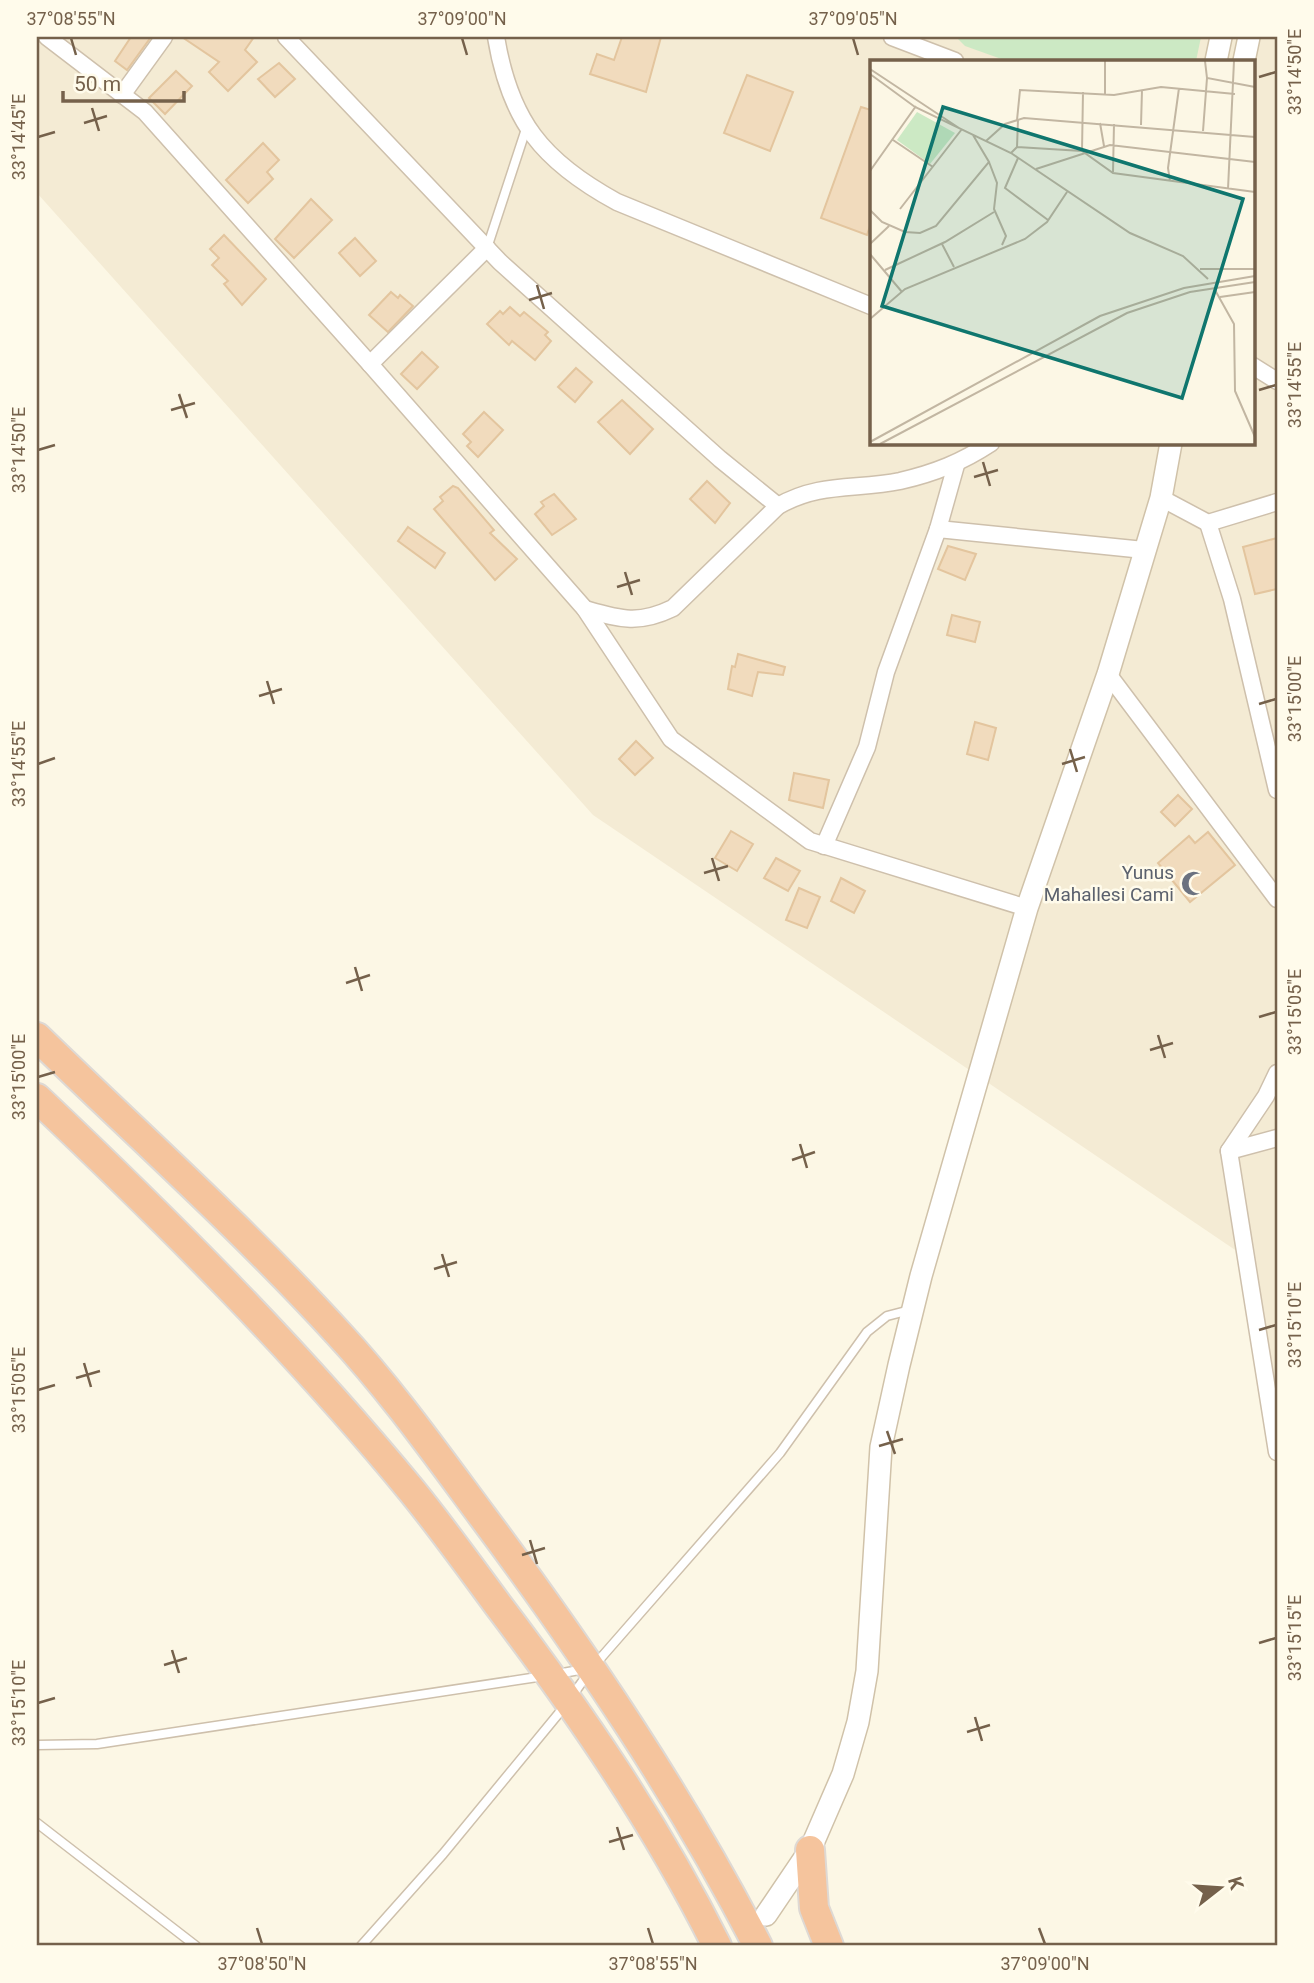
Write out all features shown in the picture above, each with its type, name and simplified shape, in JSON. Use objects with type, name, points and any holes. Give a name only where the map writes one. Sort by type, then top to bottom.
[{"type":"highway","points":[[37,1037],[249,1238],[341,1336],[446,1466],[570,1634],[715,1863],[758,1946]]},
{"type":"highway","points":[[37,1098],[222,1280],[413,1492],[569,1701],[655,1831],[717,1946]]},
{"type":"highway","points":[[810,1850],[814,1908],[829,1946]]},
{"type":"street","points":[[47,37],[145,112],[370,364],[585,609],[671,739],[810,841],[1027,908]]},
{"type":"street","points":[[122,95],[164,37]]},
{"type":"street","points":[[286,37],[487,248],[720,459],[778,506]]},
{"type":"street","points":[[495,37],[509,97],[549,155],[583,183],[617,202],[870,306]]},
{"type":"street","points":[[892,37],[933,44],[954,60]]},
{"type":"street","points":[[1216,60],[1221,37]]},
{"type":"street","points":[[1244,60],[1249,37]]},
{"type":"street","points":[[370,364],[487,248]]},
{"type":"street","points":[[1254,367],[1277,381]]},
{"type":"street","points":[[585,609],[631,621],[653,618],[673,608],[778,506],[795,496],[828,487],[899,481],[956,465],[988,444]]},
{"type":"street","points":[[766,1915],[810,1850],[843,1774],[858,1722],[867,1671],[881,1447],[913,1310],[1027,908],[1108,674],[1161,498],[1171,444]]},
{"type":"street","points":[[824,846],[867,747],[886,673],[939,529],[956,465]]},
{"type":"street","points":[[1161,498],[1208,523],[1232,599],[1277,790]]},
{"type":"street","points":[[1208,523],[1277,502]]},
{"type":"street","points":[[939,529],[1144,550]]},
{"type":"street","points":[[1108,674],[1277,899]]},
{"type":"street","points":[[1277,1073],[1266,1097],[1229,1151],[1277,1452]]},
{"type":"street","points":[[1229,1151],[1277,1138]]},
{"type":"lane","points":[[487,248],[527,126]]},
{"type":"lane","points":[[360,1946],[443,1854],[569,1701],[592,1668],[780,1453],[872,1327],[887,1316],[913,1310]]},
{"type":"lane","points":[[37,1745],[97,1744],[592,1668]]},
{"type":"lane","points":[[37,1823],[196,1946]]},
{"type":"shaded area","points":[[37,37],[1277,37],[1277,1405],[1247,1258],[593,815],[37,193]]},
{"type":"green space","points":[[956,37],[1201,37],[1196,60],[1004,60],[965,46]]},
{"type":"building","points":[[131,37],[151,37],[127,70],[115,61]]},
{"type":"building","points":[[182,37],[254,37],[245,50],[257,62],[228,91],[209,72],[219,62]]},
{"type":"building","points":[[622,37],[661,37],[646,92],[590,74],[597,54],[614,60]]},
{"type":"building","points":[[279,63],[295,79],[275,97],[258,79]]},
{"type":"building","points":[[176,71],[192,86],[165,114],[149,98]]},
{"type":"building","points":[[747,75],[793,92],[770,151],[724,133]]},
{"type":"building","points":[[861,107],[870,110],[870,226],[867,235],[821,218]]},
{"type":"building","points":[[263,143],[279,160],[267,172],[273,179],[248,203],[226,180]]},
{"type":"building","points":[[311,199],[332,220],[294,258],[275,239]]},
{"type":"building","points":[[224,235],[266,279],[242,305],[224,284],[228,281],[212,265],[219,258],[210,249]]},
{"type":"building","points":[[355,238],[376,261],[360,276],[339,253]]},
{"type":"building","points":[[391,292],[398,298],[400,295],[413,306],[388,332],[369,315]]},
{"type":"building","points":[[510,307],[520,316],[524,312],[548,332],[545,335],[551,341],[535,360],[512,341],[509,345],[487,324],[500,311],[503,314]]},
{"type":"building","points":[[422,352],[438,367],[417,389],[401,374]]},
{"type":"building","points":[[576,368],[592,382],[575,402],[558,387]]},
{"type":"building","points":[[622,400],[653,429],[630,454],[598,422]]},
{"type":"building","points":[[484,412],[503,430],[478,457],[467,446],[471,442],[463,434]]},
{"type":"building","points":[[707,481],[730,503],[715,523],[690,499]]},
{"type":"building","points":[[453,486],[458,488],[494,530],[490,533],[517,559],[495,580],[434,509],[443,501],[440,497]]},
{"type":"building","points":[[554,494],[576,519],[552,535],[535,514],[544,506],[541,502]]},
{"type":"building","points":[[408,527],[445,553],[435,568],[398,541]]},
{"type":"building","points":[[1277,538],[1277,589],[1255,594],[1243,547]]},
{"type":"building","points":[[948,546],[976,554],[965,580],[938,569]]},
{"type":"building","points":[[952,615],[980,622],[975,642],[947,635]]},
{"type":"building","points":[[738,654],[785,667],[783,675],[758,672],[752,696],[728,689],[732,666],[735,667]]},
{"type":"building","points":[[975,722],[996,728],[988,760],[967,754]]},
{"type":"building","points":[[636,741],[653,758],[635,775],[619,759]]},
{"type":"building","points":[[794,773],[829,780],[823,808],[789,800]]},
{"type":"building","points":[[1178,795],[1192,809],[1175,826],[1161,812]]},
{"type":"building","points":[[731,831],[753,844],[737,871],[715,858]]},
{"type":"building","name":"Yunus Mahallesi Cami","points":[[1208,832],[1235,865],[1190,902],[1158,863],[1189,836],[1195,843]]},
{"type":"building","points":[[776,858],[800,871],[788,891],[764,878]]},
{"type":"building","points":[[841,878],[865,891],[854,913],[831,901]]},
{"type":"building","points":[[799,888],[820,897],[807,928],[786,920]]},
{"type":"place","name":"Yunus Mahallesi Cami","points":[[1194,883]]}]
